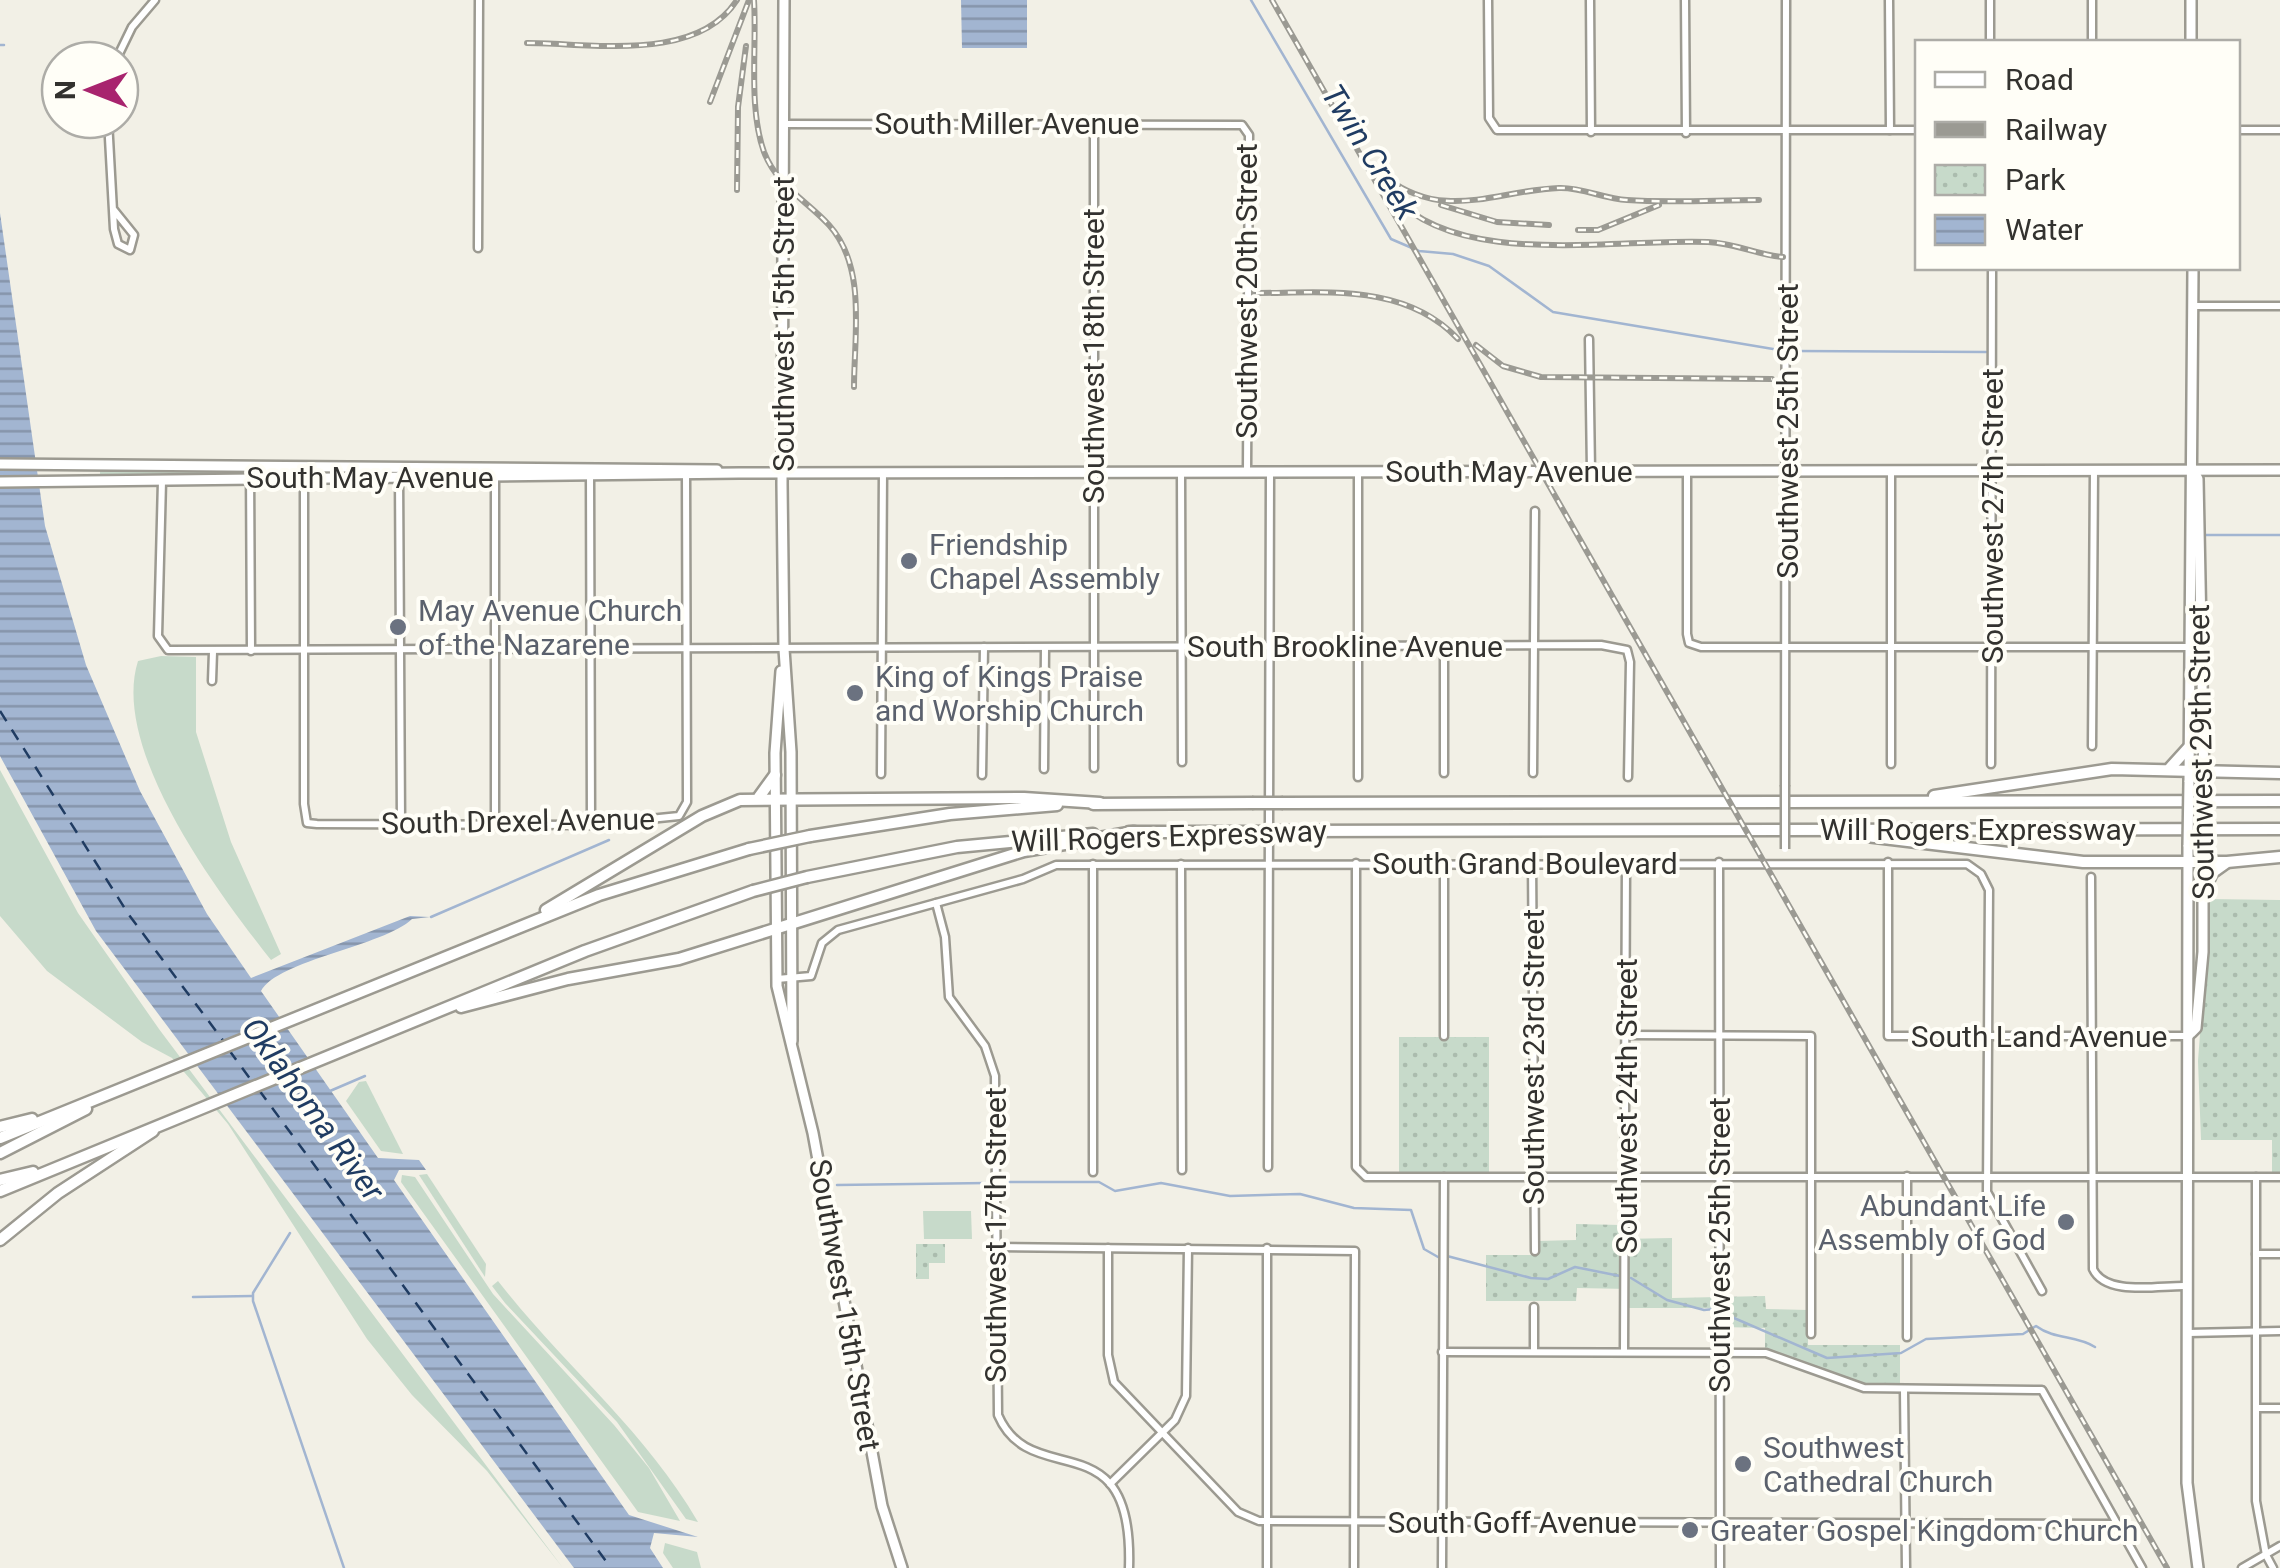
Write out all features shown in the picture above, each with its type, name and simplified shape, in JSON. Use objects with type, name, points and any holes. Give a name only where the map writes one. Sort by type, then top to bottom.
[{"type":"highway","points":[[2167,769],[2189,747]]},
{"type":"highway","points":[[1859,802],[1994,790],[2092,771],[2204,768],[2280,773]]},
{"type":"highway","points":[[525,924],[702,816],[764,793],[775,775]]},
{"type":"highway","points":[[753,799],[1024,798],[1100,803]]},
{"type":"highway","name":"Will Rogers Expressway","points":[[0,1138],[649,877],[810,836],[950,814],[1100,803],[2280,801]]},
{"type":"highway","name":"Will Rogers Expressway","points":[[0,1191],[646,927],[807,877],[957,847],[1134,832],[2280,829]]},
{"type":"highway","points":[[1828,830],[2083,862],[2204,863],[2280,857]]},
{"type":"highway","points":[[417,1020],[568,978],[662,964],[1006,856],[1134,832]]},
{"type":"highway","points":[[2203,892],[2213,872],[2227,862]]},
{"type":"highway","points":[[0,1153],[126,1087]]},
{"type":"highway","points":[[0,1127],[67,1110]]},
{"type":"highway","points":[[0,1240],[66,1187],[170,1119]]},
{"type":"highway","points":[[0,1180],[52,1167]]},
{"type":"main road","name":"Southwest 15th Street","points":[[784,0],[784,648],[791,752],[792,1041],[882,1506],[902,1568]]},
{"type":"main road","points":[[2191,0],[2191,40]]},
{"type":"main road","name":"Southwest 29th Street","points":[[2191,1035],[2196,1028],[2202,966],[2205,711],[2198,479],[2194,469],[2192,270]]},
{"type":"main road","name":"South May Avenue","points":[[0,464],[93,464],[250,473],[2280,470]]},
{"type":"main road","name":"Southwest 29th Street","points":[[2194,469],[2189,479],[2187,1026],[2191,1035],[2187,1505],[2195,1568]]},
{"type":"main road","name":"South May Avenue","points":[[0,482],[162,481],[250,473]]},
{"type":"main road","name":"Southwest 15th Street","points":[[784,648],[775,753],[777,979],[787,1034],[792,1041]]},
{"type":"main road","points":[[2190,711],[2205,711]]},
{"type":"main road","points":[[775,753],[791,752]]},
{"type":"street","points":[[126,40],[156,0]]},
{"type":"street","points":[[478,248],[479,0]]},
{"type":"street","points":[[1488,0],[1488,108],[1492,126],[1507,133],[1915,130]]},
{"type":"street","points":[[1590,0],[1591,132]]},
{"type":"street","points":[[1685,0],[1686,132]]},
{"type":"street","name":"Southwest 25th Street","points":[[1785,862],[1786,0]]},
{"type":"street","points":[[1889,0],[1890,130]]},
{"type":"street","points":[[1990,0],[1990,40]]},
{"type":"street","points":[[2092,0],[2092,40]]},
{"type":"street","name":"South Miller Avenue","points":[[784,124],[1229,123]]},
{"type":"street","name":"Southwest 20th Street","points":[[1229,123],[1242,125],[1249,136],[1247,471]]},
{"type":"street","name":"Southwest 18th Street","points":[[1094,125],[1094,768]]},
{"type":"street","points":[[2240,130],[2280,130]]},
{"type":"street","points":[[109,140],[113,209],[116,238],[122,248],[130,250],[134,235],[113,209]]},
{"type":"street","name":"Southwest 27th Street","points":[[1991,764],[1992,270]]},
{"type":"street","points":[[2193,306],[2280,306]]},
{"type":"street","points":[[1589,338],[1590,471]]},
{"type":"street","points":[[1890,764],[1891,469]]},
{"type":"street","points":[[1688,470],[1689,642],[1701,647],[2204,647]]},
{"type":"street","points":[[2092,746],[2094,470]]},
{"type":"street","points":[[1181,471],[1182,762]]},
{"type":"street","name":"Southwest 20th Street","points":[[1268,1167],[1270,471]]},
{"type":"street","points":[[1358,471],[1358,777]]},
{"type":"street","points":[[686,472],[687,649]]},
{"type":"street","points":[[881,774],[883,472]]},
{"type":"street","points":[[250,473],[252,650]]},
{"type":"street","points":[[304,473],[304,648]]},
{"type":"street","points":[[399,473],[401,824]]},
{"type":"street","points":[[495,473],[495,825]]},
{"type":"street","points":[[590,473],[591,825]]},
{"type":"street","name":"South Brookline Avenue","points":[[162,481],[158,630],[162,648],[212,652],[495,647],[1601,645],[1627,650],[1628,778]]},
{"type":"street","points":[[1533,772],[1535,511]]},
{"type":"street","points":[[982,775],[984,647]]},
{"type":"street","name":"South Drexel Avenue","points":[[304,648],[307,823],[495,825],[591,825],[679,816],[687,802],[687,649]]},
{"type":"street","points":[[1044,648],[1044,769]]},
{"type":"street","points":[[1444,648],[1444,773]]},
{"type":"street","points":[[212,652],[212,681]]},
{"type":"street","name":"Southwest 23rd Street","points":[[1532,862],[1535,1251]]},
{"type":"street","name":"Southwest 24th Street","points":[[1624,1350],[1626,862]]},
{"type":"street","name":"Southwest 25th Street","points":[[1719,862],[1720,1568]]},
{"type":"street","name":"South Grand Boulevard","points":[[792,979],[812,974],[818,951],[833,932],[1048,867],[1888,862],[1971,866],[1985,879],[1989,900],[1988,1036]]},
{"type":"street","name":"South Land Avenue","points":[[1888,862],[1888,1036],[2191,1035]]},
{"type":"street","points":[[1356,863],[1356,1167],[1360,1174],[2280,1177]]},
{"type":"street","points":[[1444,863],[1444,1036]]},
{"type":"street","points":[[1092,864],[1093,1172]]},
{"type":"street","points":[[1181,864],[1182,1170]]},
{"type":"street","points":[[2091,877],[2092,1260],[2096,1277],[2112,1286],[2188,1286]]},
{"type":"street","name":"Southwest 17th Street","points":[[936,902],[945,937],[949,997],[985,1046],[994,1070],[996,1402],[1004,1428],[1024,1446],[1087,1465],[1110,1484]]},
{"type":"street","points":[[777,979],[792,979]]},
{"type":"street","points":[[1627,1035],[1810,1036],[1811,1334]]},
{"type":"street","points":[[1988,1036],[1988,1176],[1995,1213],[2042,1291]]},
{"type":"street","points":[[1907,1176],[1907,1337]]},
{"type":"street","points":[[1442,1568],[1444,1177]]},
{"type":"street","points":[[2256,1177],[2256,1501],[2266,1555],[2273,1568]]},
{"type":"street","points":[[996,1248],[1355,1251],[1354,1568]]},
{"type":"street","points":[[1108,1248],[1111,1374],[1118,1390],[1238,1512],[1267,1521]]},
{"type":"street","points":[[1129,1568],[1129,1521],[1110,1484],[1179,1413],[1188,1386],[1188,1248]]},
{"type":"street","points":[[1267,1568],[1268,1248]]},
{"type":"street","points":[[2256,1254],[2280,1254]]},
{"type":"street","points":[[1534,1306],[1534,1351]]},
{"type":"street","points":[[2188,1333],[2280,1330]]},
{"type":"street","points":[[1442,1352],[1719,1350],[1766,1353],[1848,1384],[1904,1390],[2042,1390],[2142,1568]]},
{"type":"street","points":[[1904,1390],[1906,1568]]},
{"type":"street","points":[[2257,1408],[2280,1408]]},
{"type":"street","name":"South Goff Avenue","points":[[1267,1521],[2118,1524]]},
{"type":"street","points":[[2242,1568],[2280,1546]]},
{"type":"green space","points":[[100,469],[235,473],[100,477]]},
{"type":"green space","points":[[161,656],[196,657],[196,732],[231,842],[281,954],[271,960],[198,859],[154,777],[140,735],[134,696],[138,661]]},
{"type":"green space","points":[[0,770],[78,913],[159,1029],[563,1568],[487,1471],[412,1395],[367,1339],[228,1124],[172,1058],[142,1042],[47,971],[0,916]]},
{"type":"green space","points":[[2210,899],[2280,900],[2280,1173],[2272,1173],[2272,1140],[2201,1140],[2198,1061]]},
{"type":"green space","points":[[1399,1037],[1489,1037],[1489,1174],[1399,1174]]},
{"type":"green space","points":[[366,1081],[403,1154],[381,1151],[346,1101],[359,1082]]},
{"type":"green space","points":[[427,1174],[486,1264],[485,1277],[419,1175]]},
{"type":"green space","points":[[402,1175],[415,1177],[493,1294],[649,1468],[680,1521],[638,1512],[401,1182]]},
{"type":"green space","points":[[923,1211],[971,1211],[972,1239],[924,1239]]},
{"type":"green space","points":[[1576,1224],[1621,1225],[1622,1239],[1672,1238],[1672,1298],[1765,1296],[1766,1309],[1808,1310],[1808,1345],[1900,1345],[1900,1384],[1862,1386],[1765,1350],[1765,1328],[1722,1327],[1721,1308],[1629,1308],[1629,1289],[1577,1288],[1576,1301],[1486,1301],[1486,1255],[1537,1255],[1537,1241],[1576,1240]]},
{"type":"green space","points":[[916,1244],[945,1244],[945,1263],[929,1263],[929,1279],[916,1279]]},
{"type":"green space","points":[[498,1281],[653,1457],[698,1522],[686,1519],[617,1422],[505,1303],[492,1286]]},
{"type":"green space","points":[[665,1543],[697,1552],[701,1568],[673,1568],[663,1553]]},
{"type":"water","points":[[961,0],[1027,0],[1027,48],[962,48]]},
{"type":"water","name":"Oklahoma River","points":[[0,213],[45,526],[86,665],[140,791],[207,914],[251,978],[410,916],[430,917],[412,919],[379,937],[288,970],[261,991],[378,1158],[419,1160],[426,1170],[399,1170],[394,1180],[629,1515],[698,1537],[654,1533],[650,1548],[663,1568],[574,1568],[96,931],[0,756]]},
{"type":"waterway","name":"Twin Creek","points":[[1251,0],[1391,239],[1419,251],[1453,254],[1489,266],[1553,312],[1779,350]]},
{"type":"waterway","name":"Twin Creek","points":[[1795,351],[1986,352]]},
{"type":"waterway","name":"Twin Creek","points":[[2205,535],[2280,535]]},
{"type":"waterway","points":[[431,917],[609,840]]},
{"type":"waterway","points":[[330,1091],[365,1076]]},
{"type":"waterway","points":[[1004,1182],[1099,1182],[1115,1191],[1161,1183],[1230,1196],[1300,1194],[1354,1208],[1411,1210],[1424,1249],[1438,1257]]},
{"type":"waterway","points":[[837,1185],[987,1183]]},
{"type":"waterway","points":[[290,1233],[253,1293],[253,1301],[344,1568]]},
{"type":"waterway","points":[[1447,1256],[1531,1278],[1548,1279],[1575,1267],[1620,1276]]},
{"type":"waterway","points":[[1631,1278],[1667,1300],[1704,1310],[1725,1308],[1734,1318],[1827,1358],[1901,1353],[1926,1339],[2023,1334],[2036,1326],[2095,1347]]},
{"type":"waterway","points":[[193,1297],[252,1296]]},
{"type":"ferry route","points":[[0,711],[129,915],[225,1043]]},
{"type":"ferry route","points":[[229,1050],[254,1084]]},
{"type":"ferry route","points":[[259,1090],[611,1568]]},
{"type":"railway","points":[[527,43],[611,46],[670,41],[719,20],[737,0]]},
{"type":"railway","points":[[710,102],[749,0]]},
{"type":"railway","points":[[754,0],[759,134],[776,174],[829,225],[849,261],[856,302],[854,387]]},
{"type":"railway","points":[[1272,0],[2167,1568]]},
{"type":"railway","points":[[737,190],[738,107],[746,46]]},
{"type":"railway","points":[[1387,178],[1408,191],[1450,201],[1559,188],[1627,200],[1759,200]]},
{"type":"railway","points":[[1393,196],[1422,219],[1457,233],[1497,242],[1708,242],[1783,257]]},
{"type":"railway","points":[[1441,205],[1497,222],[1549,225]]},
{"type":"railway","points":[[1578,230],[1598,230],[1659,205]]},
{"type":"railway","points":[[1256,293],[1337,293],[1389,300],[1414,308],[1458,339]]},
{"type":"railway","points":[[1476,345],[1503,366],[1541,377],[1772,379]]},
{"type":"place","name":"Friendship Chapel Assembly","points":[[909,561]]},
{"type":"place","name":"May Avenue Church of the Nazarene","points":[[398,627]]},
{"type":"place","name":"King of Kings Praise and Worship Church","points":[[855,693]]},
{"type":"place","name":"Abundant Life Assembly of God","points":[[2066,1222]]},
{"type":"place","name":"Southwest Cathedral Church","points":[[1743,1464]]},
{"type":"place","name":"Greater Gospel Kingdom Church","points":[[1690,1530]]}]
